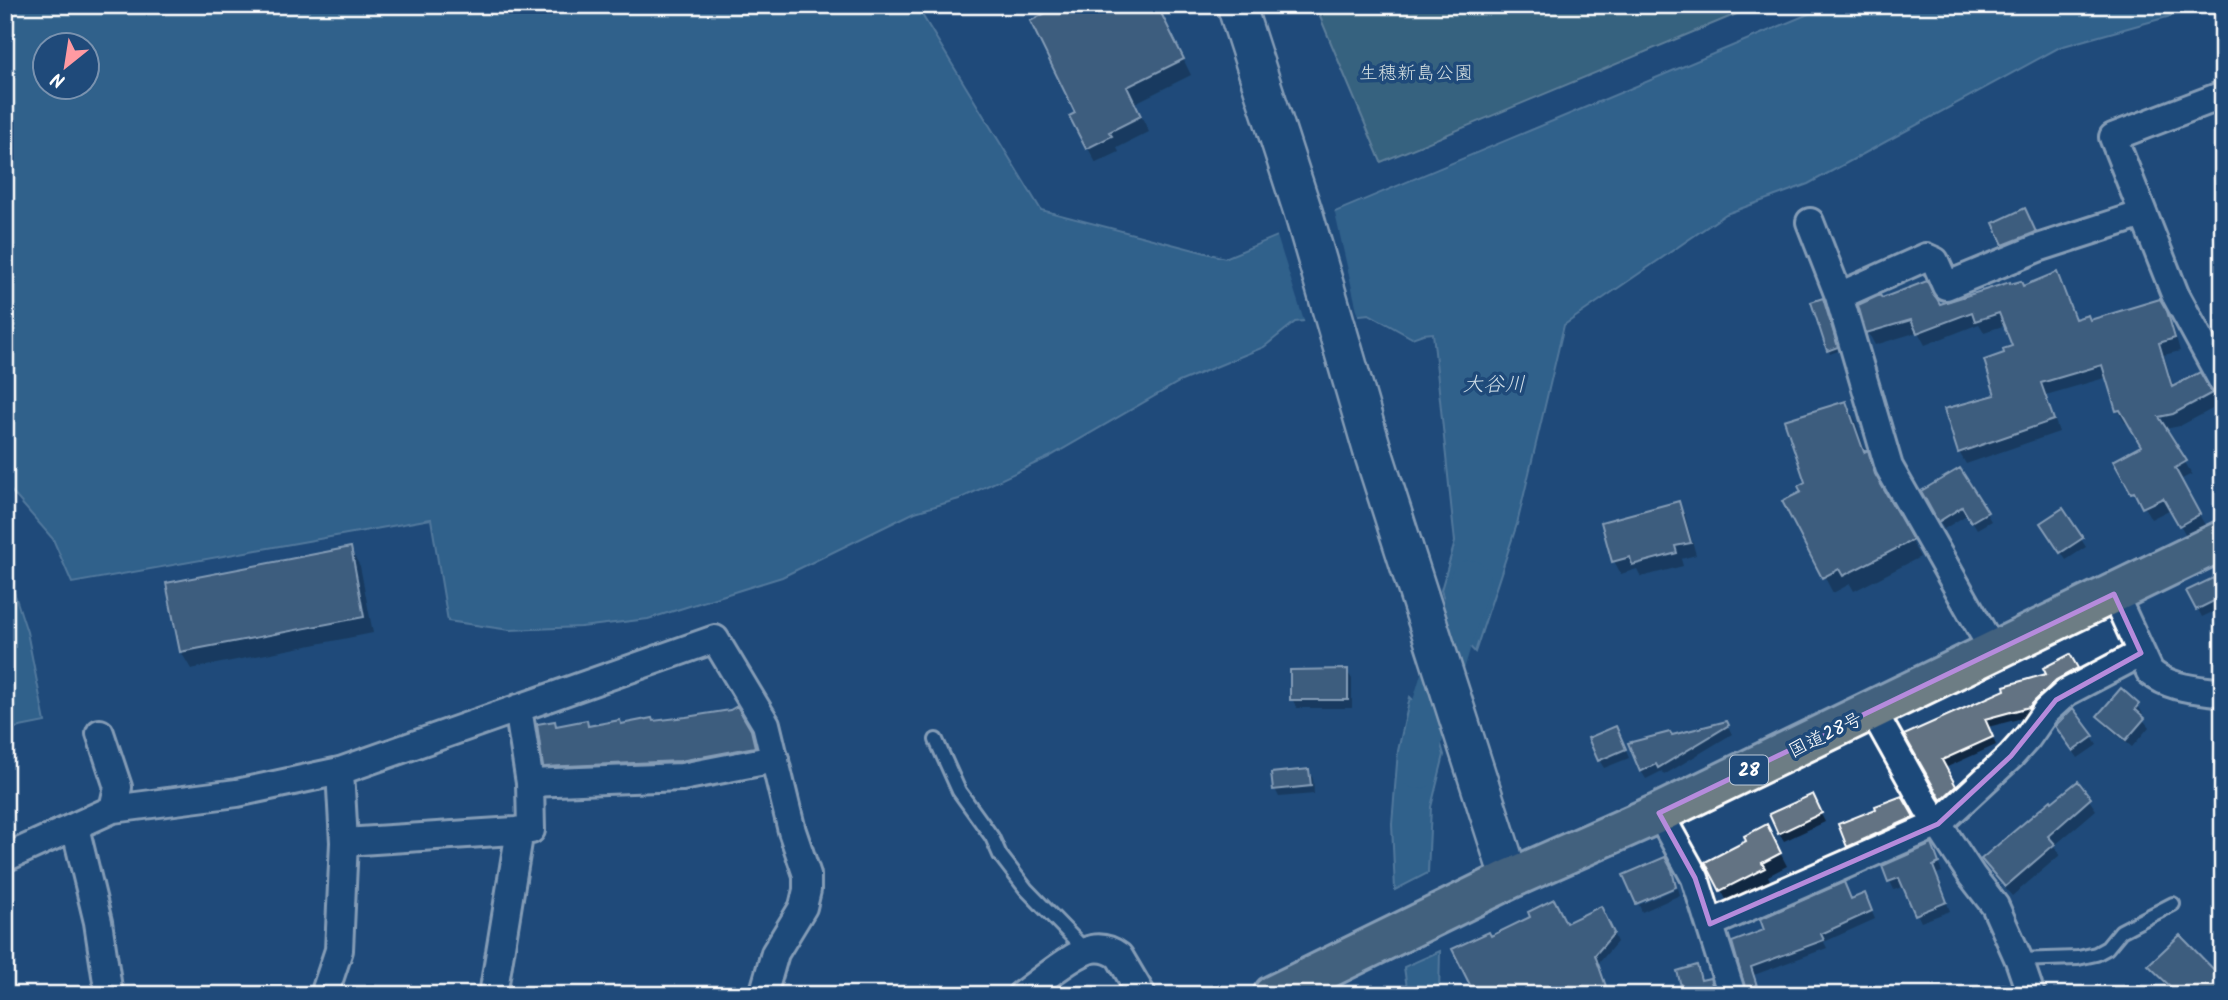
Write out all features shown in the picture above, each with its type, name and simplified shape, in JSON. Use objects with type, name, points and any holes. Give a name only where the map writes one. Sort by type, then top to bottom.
[{"type":"highway","name":"国道28号","points":[[1273,995],[1510,879],[1660,813],[2223,540]]},
{"type":"street","points":[[1236,5],[1304,215],[1367,433],[1510,879]]},
{"type":"street","points":[[2223,95],[2113,137],[2175,294],[2223,382]]},
{"type":"street","points":[[1839,296],[1926,257],[1935,261],[1946,286],[2038,248],[2143,215]]},
{"type":"street","points":[[1810,222],[1839,296],[1889,467],[1994,652]]},
{"type":"street","points":[[2114,594],[2150,671],[2160,680],[2174,686],[2223,693]]},
{"type":"street","points":[[5,858],[113,809],[237,793],[340,771],[715,639],[766,724],[792,831],[807,875],[803,907],[775,953],[763,995]]},
{"type":"street","points":[[1710,924],[1938,824],[2011,756],[2056,700],[2141,653]]},
{"type":"street","points":[[344,842],[531,830],[530,783],[518,708]]},
{"type":"street","points":[[1872,711],[1938,824],[1995,906],[2020,960],[2031,995]]},
{"type":"street","points":[[100,733],[118,787],[113,809]]},
{"type":"street","points":[[530,783],[682,777],[775,759]]},
{"type":"street","points":[[324,995],[339,950],[344,842],[340,771]]},
{"type":"street","points":[[1660,813],[1695,878],[1732,995]]},
{"type":"street","points":[[75,827],[99,922],[109,995]]},
{"type":"street","points":[[493,995],[520,830]]},
{"type":"street","points":[[1021,995],[1086,951],[1105,949],[1119,956],[1142,995]]},
{"type":"lane","points":[[936,740],[959,792],[992,838],[1000,855],[1026,889],[1086,951]]},
{"type":"lane","points":[[2020,960],[2078,958],[2096,954],[2108,948],[2120,931],[2173,904]]},
{"type":"lane","points":[[1993,995],[2003,992],[2016,995]]},
{"type":"highlighted area","points":[[2114,594],[2141,653],[2056,700],[2011,756],[1938,824],[1710,924],[1695,878],[1659,813]]},
{"type":"green space","name":"生穂新島公園","points":[[1315,5],[1758,5],[1381,162]]},
{"type":"water","points":[[5,5],[916,5],[1041,210],[1225,258],[1830,5],[2210,5],[2060,47],[1808,184],[1726,214],[1564,325],[1517,524],[1475,652],[1453,629],[1441,590],[1455,542],[1433,333],[1412,338],[1369,314],[1295,322],[1264,347],[1179,382],[1049,457],[959,499],[915,512],[782,577],[648,619],[581,627],[510,630],[448,621],[431,519],[72,583],[53,539],[5,484]]},
{"type":"water","points":[[5,576],[11,583],[27,632],[45,722],[5,730]]},
{"type":"water","points":[[1410,697],[1435,723],[1444,755],[1431,807],[1428,873],[1395,890],[1392,824],[1398,751]]},
{"type":"water","points":[[1440,951],[1439,995],[1408,995],[1404,967]]},
{"type":"pier","points":[[1334,209],[1359,319],[1305,324],[1276,233]]},
{"type":"building","points":[[1061,5],[1157,5],[1184,59],[1127,87],[1141,116],[1109,132],[1112,136],[1086,149],[1069,116],[1075,113],[1030,21]]},
{"type":"building","points":[[2025,208],[2036,232],[2003,245],[1993,223]]},
{"type":"building","points":[[2057,272],[2075,319],[2088,315],[2090,320],[2160,299],[2167,311],[2175,338],[2159,343],[2172,387],[2200,372],[2212,393],[2173,414],[2159,417],[2187,461],[2175,468],[2200,514],[2179,526],[2163,498],[2142,508],[2113,461],[2141,446],[2120,410],[2116,411],[2102,365],[2041,383],[2054,420],[1958,453],[1944,409],[1995,395],[1984,360],[2004,353],[2003,349],[2012,346],[1999,313],[1975,321],[1972,312],[1917,333],[1911,320],[1866,333],[1858,305],[1880,295],[1882,298],[1927,281],[1940,304],[2010,282],[2021,281],[2023,286]]},
{"type":"building","points":[[1823,298],[1838,347],[1827,351],[1811,302]]},
{"type":"building","points":[[1846,401],[1864,452],[1868,450],[1875,474],[1913,540],[1843,576],[1839,569],[1822,578],[1782,501],[1801,492],[1798,486],[1805,482],[1784,420]]},
{"type":"building","points":[[1960,468],[1988,512],[1971,522],[1962,507],[1938,522],[1921,491]]},
{"type":"building","points":[[1679,501],[1691,543],[1675,546],[1677,553],[1632,565],[1630,557],[1612,562],[1601,522]]},
{"type":"building","points":[[2063,508],[2083,538],[2060,553],[2040,523]]},
{"type":"building","points":[[351,547],[364,617],[180,652],[166,583]]},
{"type":"building","points":[[2213,578],[2222,597],[2196,610],[2186,591]]},
{"type":"building","points":[[2070,654],[2078,668],[2056,680],[2029,707],[1985,719],[1993,737],[1942,760],[1956,786],[1941,800],[1904,735],[2005,690],[2004,686],[2046,674],[2043,668]]},
{"type":"building","points":[[1348,669],[1348,700],[1290,700],[1290,670]]},
{"type":"building","points":[[2121,688],[2139,704],[2135,709],[2145,718],[2126,740],[2097,716]]},
{"type":"building","points":[[737,706],[751,730],[755,747],[680,761],[543,767],[537,724],[555,721],[556,726],[587,720],[588,726],[620,720],[621,724],[652,718],[653,721],[686,717],[730,710]]},
{"type":"building","points":[[2073,708],[2094,736],[2073,751],[2055,726]]},
{"type":"building","points":[[1727,721],[1729,725],[1658,768],[1656,764],[1640,772],[1628,743],[1670,732],[1672,735]]},
{"type":"building","points":[[1616,726],[1626,749],[1598,761],[1588,738]]},
{"type":"building","points":[[1309,769],[1311,786],[1273,790],[1271,773]]},
{"type":"building","points":[[2078,781],[2091,798],[2048,836],[2055,844],[2005,887],[1981,859],[2051,800],[2052,802]]},
{"type":"building","points":[[1813,794],[1822,813],[1778,834],[1769,814]]},
{"type":"building","points":[[1902,796],[1914,817],[1847,847],[1838,824]]},
{"type":"building","points":[[1767,824],[1781,853],[1762,863],[1765,868],[1720,891],[1705,862],[1746,841],[1744,836]]},
{"type":"building","points":[[1932,844],[1939,863],[1933,866],[1947,902],[1915,915],[1899,878],[1888,882],[1882,866]]},
{"type":"building","points":[[1665,857],[1676,887],[1636,904],[1623,875]]},
{"type":"building","points":[[1844,882],[1851,899],[1865,893],[1872,911],[1821,934],[1824,940],[1751,967],[1760,995],[1747,995],[1732,942],[1764,930],[1760,919]]},
{"type":"building","points":[[1554,899],[1566,923],[1601,906],[1614,933],[1595,955],[1609,995],[1475,995],[1452,949],[1489,932],[1491,936],[1530,917],[1528,912]]},
{"type":"building","points":[[2180,935],[2223,979],[2223,995],[2179,995],[2148,965]]},
{"type":"building","points":[[1697,965],[1701,980],[1710,978],[1715,995],[1671,995],[1670,989],[1681,986],[1677,971]]},
{"type":"waterway","name":"大谷川","points":[[1418,769],[1422,740],[1470,580]]}]
